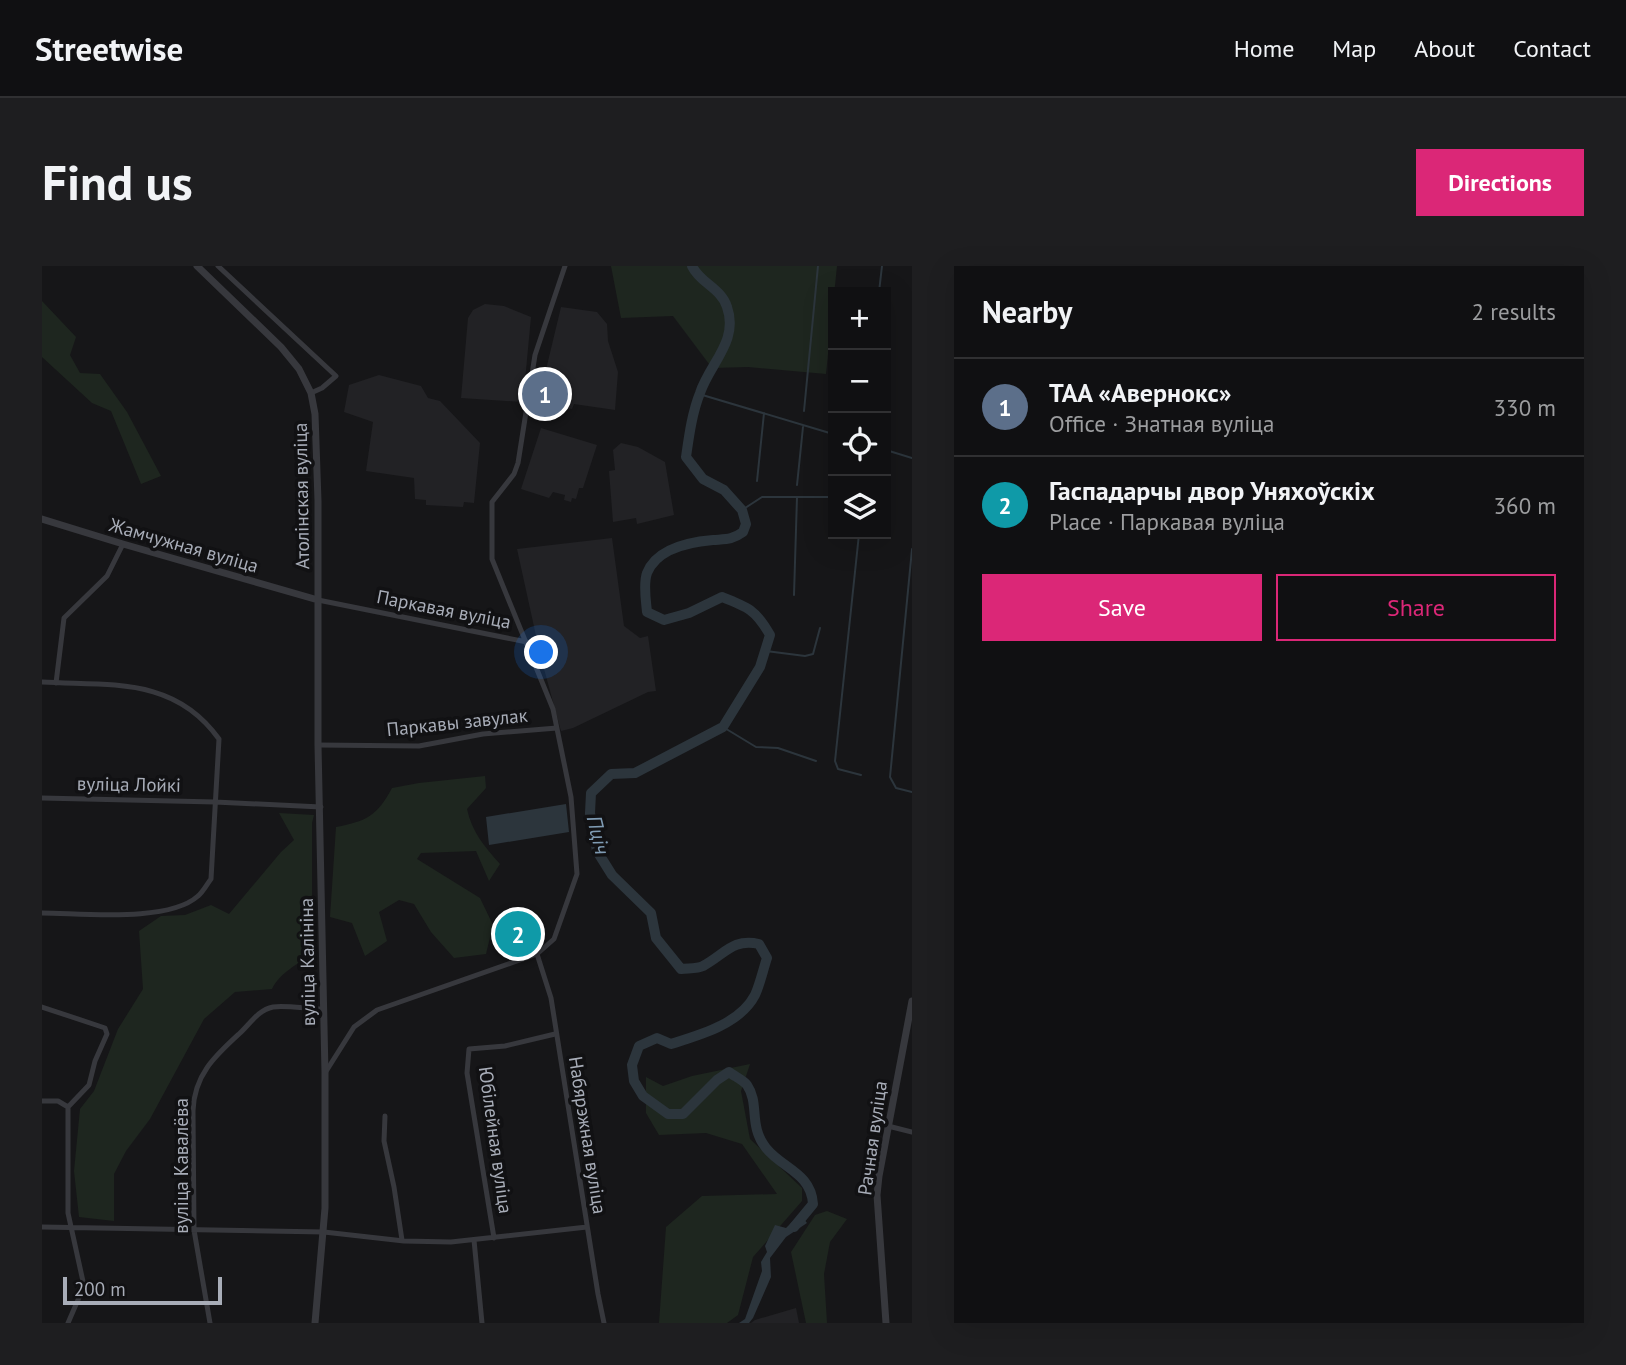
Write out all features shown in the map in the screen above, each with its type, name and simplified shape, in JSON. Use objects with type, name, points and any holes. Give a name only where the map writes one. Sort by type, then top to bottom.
[{"type":"street","name":"Атолінская вуліца","points":[[197,266],[281,347],[299,369],[311,393],[315,414],[318,600]]},
{"type":"street","points":[[218,266],[336,376],[311,393]]},
{"type":"street","points":[[527,642],[492,559],[492,502],[514,474],[518,463],[535,355],[565,266]]},
{"type":"street","name":"Жамчужная вуліца","points":[[42,519],[318,600]]},
{"type":"street","points":[[57,683],[64,618],[107,576],[123,544]]},
{"type":"street","name":"Паркавая вуліца","points":[[318,600],[527,642],[553,709],[571,797],[577,874],[555,939],[537,954]]},
{"type":"street","name":"вуліца Калініна","points":[[315,1323],[324,1232],[325,1073],[318,745],[318,600]]},
{"type":"street","points":[[42,682],[147,688],[185,705],[207,723],[219,739],[211,879],[198,896],[186,904],[143,914],[42,913]]},
{"type":"street","name":"Паркавы завулак","points":[[318,745],[419,746],[483,734],[557,728]]},
{"type":"street","name":"вуліца Лойкі","points":[[42,798],[321,807]]},
{"type":"street","points":[[325,1073],[354,1027],[377,1010],[537,954]]},
{"type":"street","name":"Набярэжная вуліца","points":[[537,954],[551,998],[604,1323]]},
{"type":"street","name":"Рачная вуліца","points":[[886,1323],[877,1195],[912,1001]]},
{"type":"street","points":[[42,1007],[105,1028],[107,1034],[95,1061],[89,1085],[68,1107],[68,1213],[85,1286],[68,1323]]},
{"type":"street","name":"вуліца Кавалёва","points":[[210,1323],[194,1230],[193,1101],[201,1076],[221,1050],[264,1010],[276,1007],[323,1009]]},
{"type":"street","name":"Юбілейная вуліца","points":[[494,1238],[467,1073],[469,1049],[505,1046],[555,1034]]},
{"type":"street","points":[[42,1101],[58,1101],[68,1107]]},
{"type":"street","points":[[385,1116],[384,1141],[402,1240]]},
{"type":"street","points":[[888,1126],[912,1132]]},
{"type":"street","points":[[42,1227],[324,1232],[402,1240],[474,1240],[587,1227]]},
{"type":"street","points":[[474,1240],[482,1323]]},
{"type":"shaded area","points":[[611,266],[837,266],[835,287],[828,287],[826,374],[748,367],[712,368],[673,316],[621,318]]},
{"type":"shaded area","points":[[42,301],[76,337],[70,355],[80,373],[100,374],[127,412],[161,476],[141,484],[111,411],[92,403],[42,357]]},
{"type":"shaded area","points":[[485,304],[504,306],[531,317],[523,402],[461,398],[468,318],[473,310]]},
{"type":"shaded area","points":[[561,307],[597,312],[607,324],[608,341],[618,372],[615,410],[574,404],[572,409],[538,403]]},
{"type":"shaded area","points":[[379,375],[421,386],[428,398],[440,401],[480,443],[474,503],[464,502],[463,507],[426,505],[426,500],[415,499],[414,478],[366,471],[373,422],[344,412],[349,385]]},
{"type":"shaded area","points":[[541,428],[597,445],[583,488],[579,488],[576,499],[572,498],[571,502],[564,500],[565,495],[553,492],[549,498],[521,489]]},
{"type":"shaded area","points":[[621,443],[638,447],[665,462],[674,515],[637,524],[636,518],[613,522],[609,471],[615,470],[613,450]]},
{"type":"shaded area","points":[[612,538],[624,626],[640,638],[648,636],[656,691],[648,692],[573,728],[561,731],[540,654],[517,549]]},
{"type":"shaded area","points":[[485,776],[486,788],[467,809],[479,838],[500,864],[489,881],[476,851],[421,853],[417,859],[480,898],[493,925],[486,954],[454,958],[431,932],[414,904],[399,900],[379,912],[387,941],[365,956],[352,923],[330,917],[336,827],[370,816],[392,788]]},
{"type":"shaded area","points":[[566,804],[569,832],[489,845],[486,817]]},
{"type":"shaded area","points":[[279,813],[314,815],[312,955],[284,974],[272,989],[235,992],[204,1019],[150,1119],[126,1151],[114,1174],[114,1221],[79,1217],[74,1171],[80,1109],[94,1091],[118,1029],[143,989],[139,931],[161,916],[185,915],[211,905],[229,914],[294,840]]},
{"type":"shaded area","points":[[750,1064],[741,1091],[750,1139],[802,1188],[802,1201],[753,1257],[738,1315],[727,1323],[659,1323],[666,1227],[702,1196],[777,1194],[742,1144],[706,1133],[659,1135],[646,1113],[646,1077],[663,1086],[692,1076]]},
{"type":"shaded area","points":[[827,1211],[847,1219],[830,1242],[824,1274],[827,1323],[806,1323],[791,1252],[815,1215]]},
{"type":"shaded area","points":[[800,1214],[807,1223],[786,1237],[770,1258],[771,1277],[753,1318],[749,1323],[739,1323],[745,1319],[762,1271],[761,1262],[767,1252],[765,1246],[775,1225],[786,1228]]},
{"type":"shaded area","points":[[796,1308],[799,1323],[751,1323],[755,1320]]},
{"type":"waterway","name":"Пціч","points":[[692,266],[724,300],[730,319],[722,351],[697,401],[686,457],[703,479],[724,490],[742,510],[746,524],[743,532],[729,539],[684,545],[658,558],[646,577],[647,612],[664,620],[689,613],[722,597],[750,610],[770,635],[760,667],[723,727],[635,773],[611,774],[591,793],[590,813],[597,851],[612,875],[651,913],[656,938],[681,969],[703,966],[742,943],[759,944],[767,958],[755,995],[740,1014],[718,1027],[671,1044],[657,1038],[639,1046],[632,1065],[634,1081],[643,1096],[668,1114],[683,1114],[717,1080],[729,1072],[745,1083],[751,1092],[757,1131],[766,1148],[802,1178],[811,1194],[813,1204],[794,1227]]},
{"type":"waterway","points":[[804,411],[818,266]]},
{"type":"waterway","points":[[880,287],[882,266]]},
{"type":"waterway","points":[[699,394],[828,433]]},
{"type":"waterway","points":[[757,481],[764,413]]},
{"type":"waterway","points":[[797,485],[803,427]]},
{"type":"waterway","points":[[891,452],[912,458]]},
{"type":"waterway","points":[[742,510],[762,497],[828,497]]},
{"type":"waterway","points":[[794,595],[797,497]]},
{"type":"waterway","points":[[858,539],[835,761],[838,769],[861,775]]},
{"type":"waterway","points":[[912,549],[890,777],[896,788],[912,792]]},
{"type":"waterway","points":[[766,651],[805,656],[813,654],[820,628]]},
{"type":"waterway","points":[[723,727],[756,747],[778,748],[816,761]]},
{"type":"place","name":"ТАА «Авернокс»","points":[[545,394]]},
{"type":"place","name":"Гаспадарчы двор Уняхоўскіх","points":[[518,934]]}]
